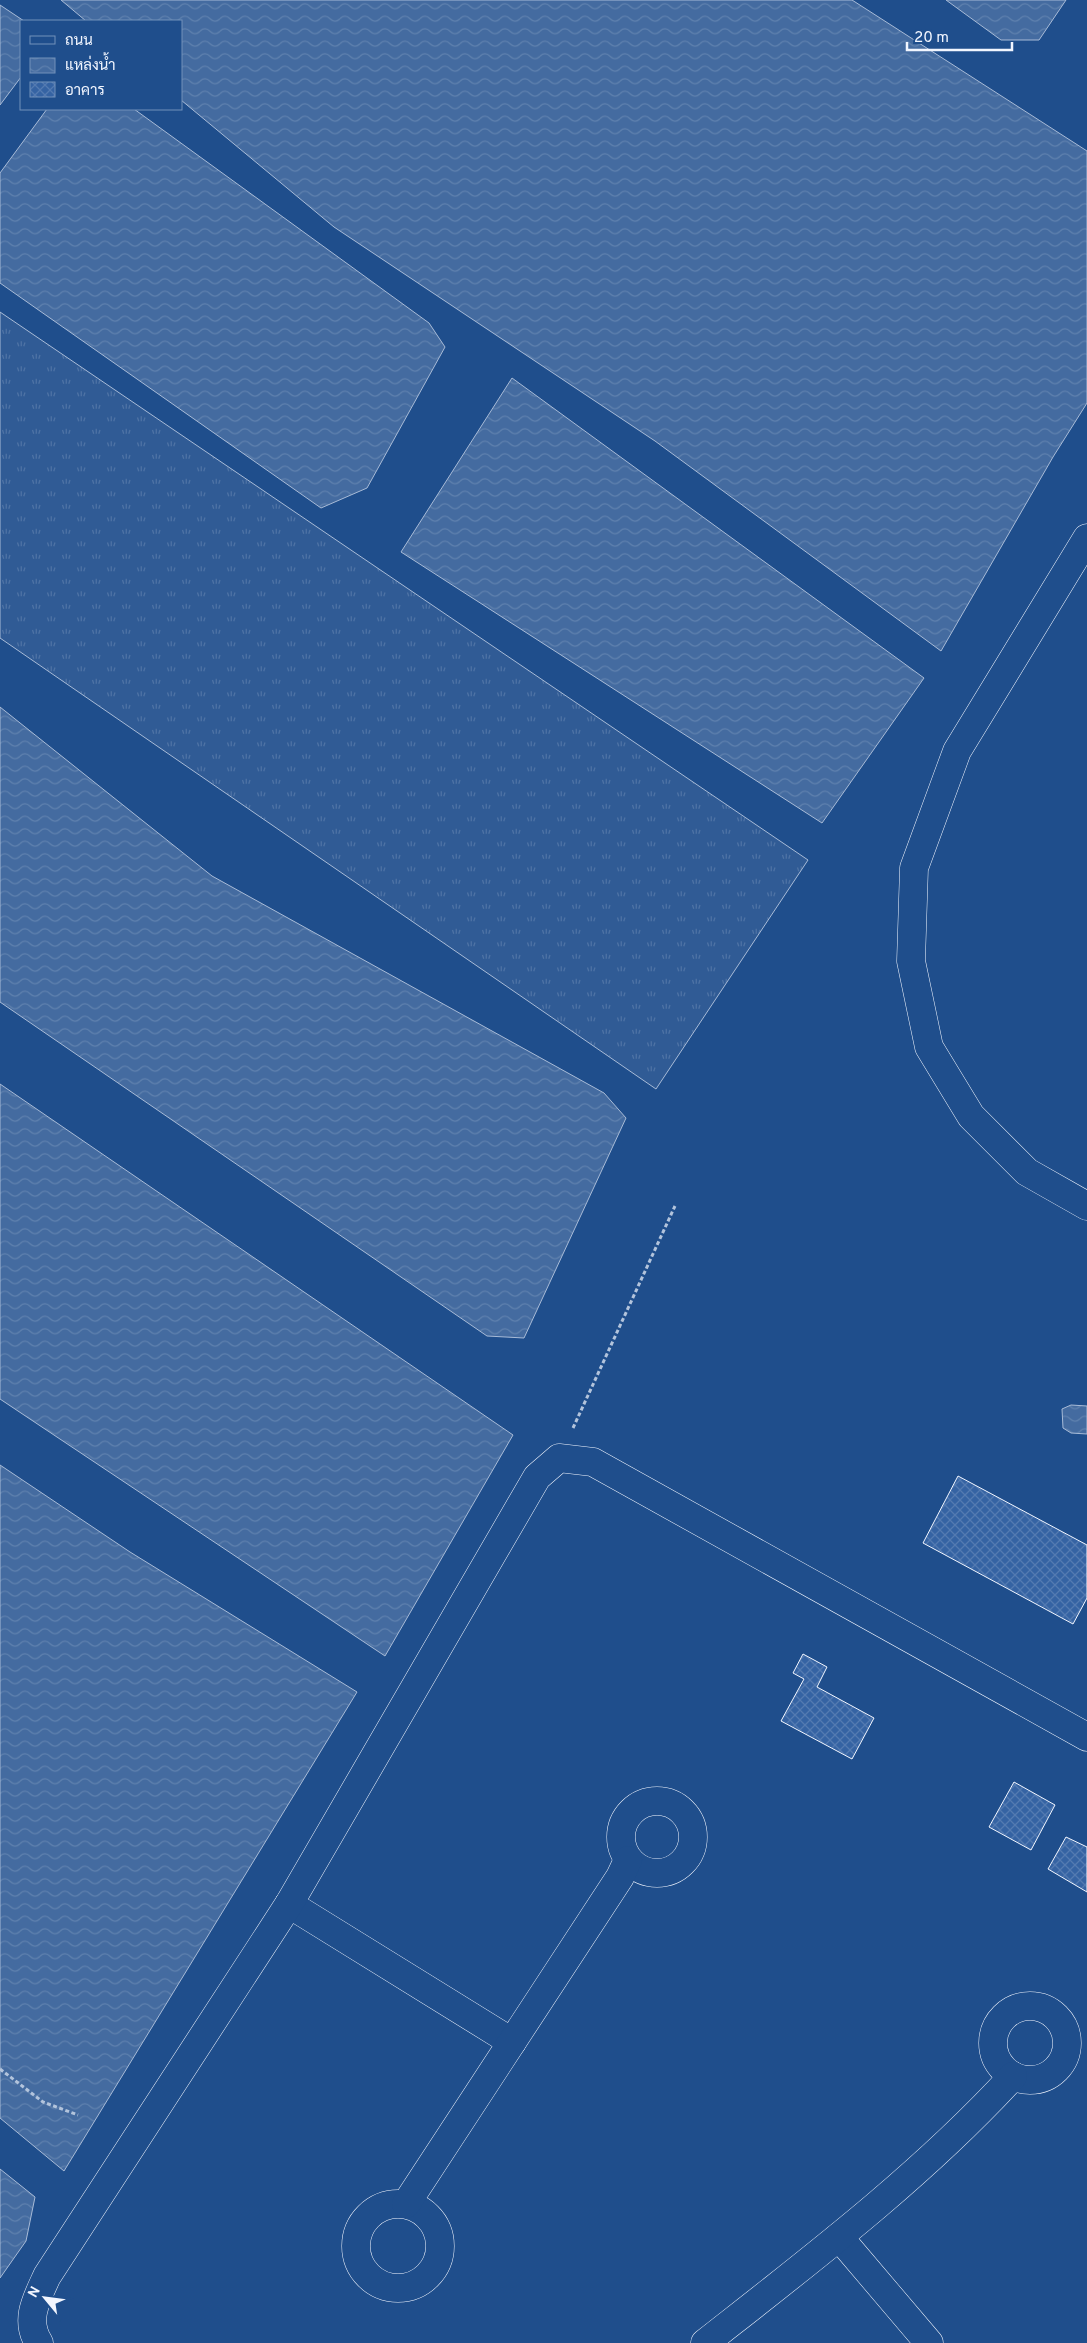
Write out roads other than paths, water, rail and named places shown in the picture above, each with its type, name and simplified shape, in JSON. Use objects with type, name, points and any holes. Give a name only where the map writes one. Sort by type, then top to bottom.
[{"type":"street","points":[[1087,538],[957,751],[914,868],[911,961],[929,1047],[971,1116],[1027,1172],[1087,1206]]},
{"type":"street","points":[[39,2343],[34,2335],[32,2310],[47,2276],[289,1904],[537,1476],[560,1458],[593,1462],[1087,1737]]},
{"type":"street","points":[[406,2204],[620,1877],[628,1860]]},
{"type":"street","points":[[289,1904],[512,2042]]},
{"type":"street","points":[[705,2343],[839,2237],[972,2120],[1013,2076]]},
{"type":"street","points":[[839,2237],[929,2343]]},
{"type":"water","points":[[61,0],[852,0],[1087,151],[1087,403],[1053,457],[941,651],[655,441],[334,227],[182,101],[182,20],[85,20]]},
{"type":"water","points":[[946,0],[1066,0],[1039,40],[1001,40]]},
{"type":"water","points":[[0,5],[22,20],[20,20],[20,78],[0,105]]},
{"type":"water","points":[[46,110],[135,110],[429,323],[445,347],[367,488],[321,508],[0,283],[0,173]]},
{"type":"water","points":[[512,378],[924,678],[822,823],[401,552]]},
{"type":"water","points":[[0,707],[212,876],[604,1093],[626,1118],[524,1338],[487,1336],[0,1002]]},
{"type":"water","points":[[0,1084],[513,1435],[385,1656],[0,1399]]},
{"type":"water","points":[[1071,1405],[1087,1406],[1087,1434],[1071,1433],[1063,1428],[1062,1409]]},
{"type":"water","points":[[0,1465],[130,1552],[357,1692],[64,2171],[0,2118]]},
{"type":"water","points":[[0,2169],[35,2197],[26,2241],[0,2278]]}]
